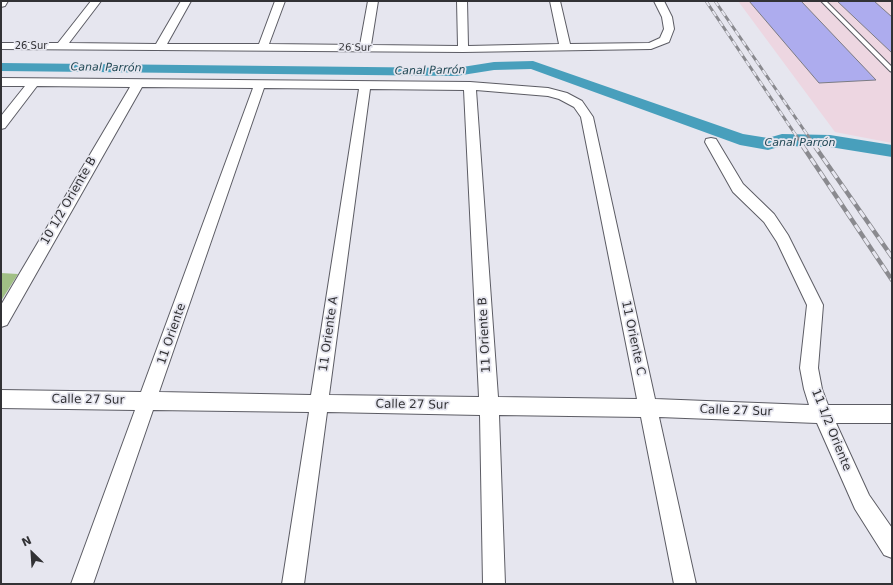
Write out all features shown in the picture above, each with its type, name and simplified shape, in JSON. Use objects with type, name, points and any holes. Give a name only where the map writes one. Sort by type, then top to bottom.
[{"type":"street","points":[[61,46],[96,1]]},
{"type":"street","points":[[160,47],[186,1]]},
{"type":"street","points":[[264,47],[280,1]]},
{"type":"street","points":[[365,48],[373,1]]},
{"type":"street","points":[[462,1],[463,49]]},
{"type":"street","points":[[555,1],[565,48]]},
{"type":"street","name":"26 Sur","points":[[1,46],[463,49],[651,46],[665,40],[669,29],[667,17],[658,1]]},
{"type":"street","points":[[1,82],[470,86]]},
{"type":"street","points":[[1,125],[34,82]]},
{"type":"street","name":"10 1/2 Oriente B","points":[[1,320],[138,83]]},
{"type":"street","name":"11 Oriente","points":[[82,584],[260,84]]},
{"type":"street","name":"11 Oriente A","points":[[293,584],[365,85]]},
{"type":"street","name":"11 Oriente C","points":[[470,86],[548,92],[570,99],[581,108],[588,117],[685,584]]},
{"type":"street","name":"11 Oriente B","points":[[470,86],[489,406],[494,584]]},
{"type":"street","name":"11 1/2 Oriente","points":[[711,142],[738,188],[769,218],[783,239],[816,305],[809,368],[813,389],[822,414],[862,502],[892,546]]},
{"type":"street","name":"Calle 27 Sur","points":[[1,399],[648,408],[822,414],[892,414]]},
{"type":"lane","points":[[823,1],[892,70]]},
{"type":"shaded area","points":[[738,1],[892,1],[892,143],[835,132]]},
{"type":"green space","points":[[1,273],[18,274],[1,301]]},
{"type":"building","points":[[749,1],[801,1],[876,80],[819,83]]},
{"type":"building","points":[[837,1],[874,1],[892,17],[892,53]]},
{"type":"waterway","name":"Canal Parrón","points":[[1,67],[456,72],[494,66],[533,65],[740,139],[768,144],[782,140],[830,141],[892,151]]},
{"type":"railway","points":[[706,1],[803,146]]},
{"type":"railway","points":[[715,1],[815,146]]},
{"type":"railway","points":[[802,145],[892,280]]},
{"type":"railway","points":[[814,145],[892,257]]}]
